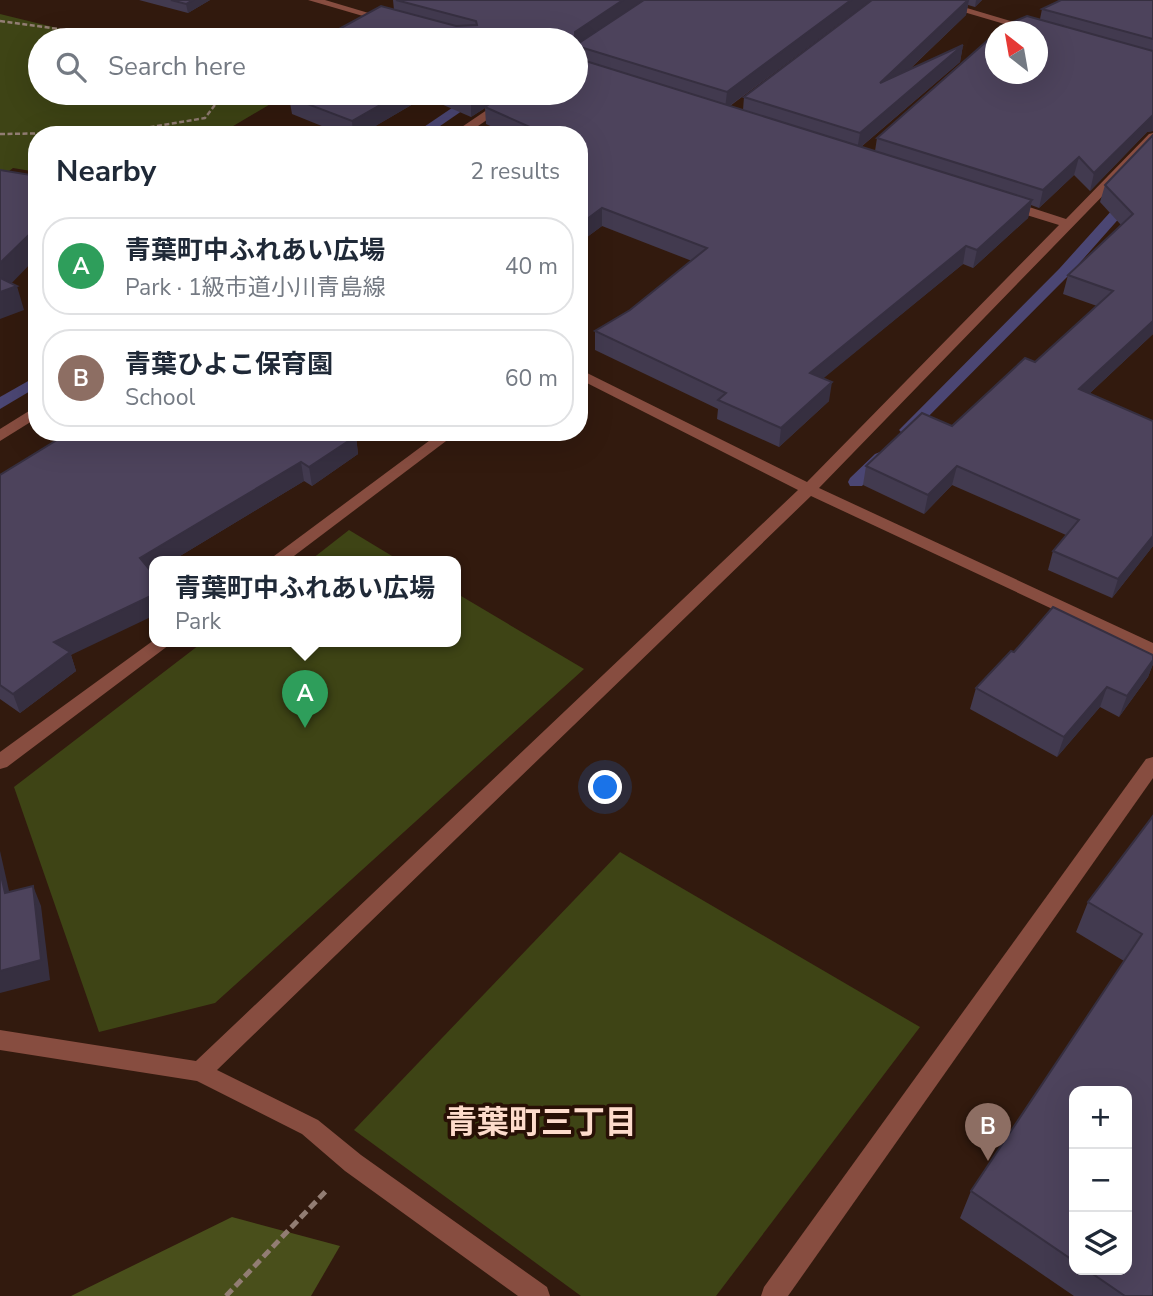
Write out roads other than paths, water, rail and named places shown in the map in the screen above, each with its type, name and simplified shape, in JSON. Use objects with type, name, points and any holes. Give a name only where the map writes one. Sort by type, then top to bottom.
[{"type":"street","points":[[314,0],[397,22]]},
{"type":"street","points":[[928,0],[989,21]]},
{"type":"street","points":[[470,126],[502,105]]},
{"type":"street","points":[[200,1072],[810,489],[1153,137]]},
{"type":"street","points":[[991,199],[1069,224]]},
{"type":"street","points":[[588,378],[810,489],[1153,650]]},
{"type":"street","points":[[0,436],[28,417]]},
{"type":"street","points":[[282,556],[440,441]]},
{"type":"street","points":[[0,762],[157,647]]},
{"type":"street","points":[[773,1296],[1153,764]]},
{"type":"street","points":[[0,1040],[200,1072],[310,1127],[354,1163],[538,1296]]},
{"type":"waterway","points":[[432,126],[464,105]]},
{"type":"waterway","points":[[907,430],[1064,272],[1153,172]]},
{"type":"waterway","points":[[0,404],[28,386]]},
{"type":"waterway","points":[[856,482],[880,457]]},
{"type":"place","name":"青葉町中ふれあい広場","points":[[305,728]]},
{"type":"place","name":"青葉ひよこ保育園","points":[[988,1161]]},
{"type":"district","name":"青葉町三丁目","points":[[541,1122]]}]
